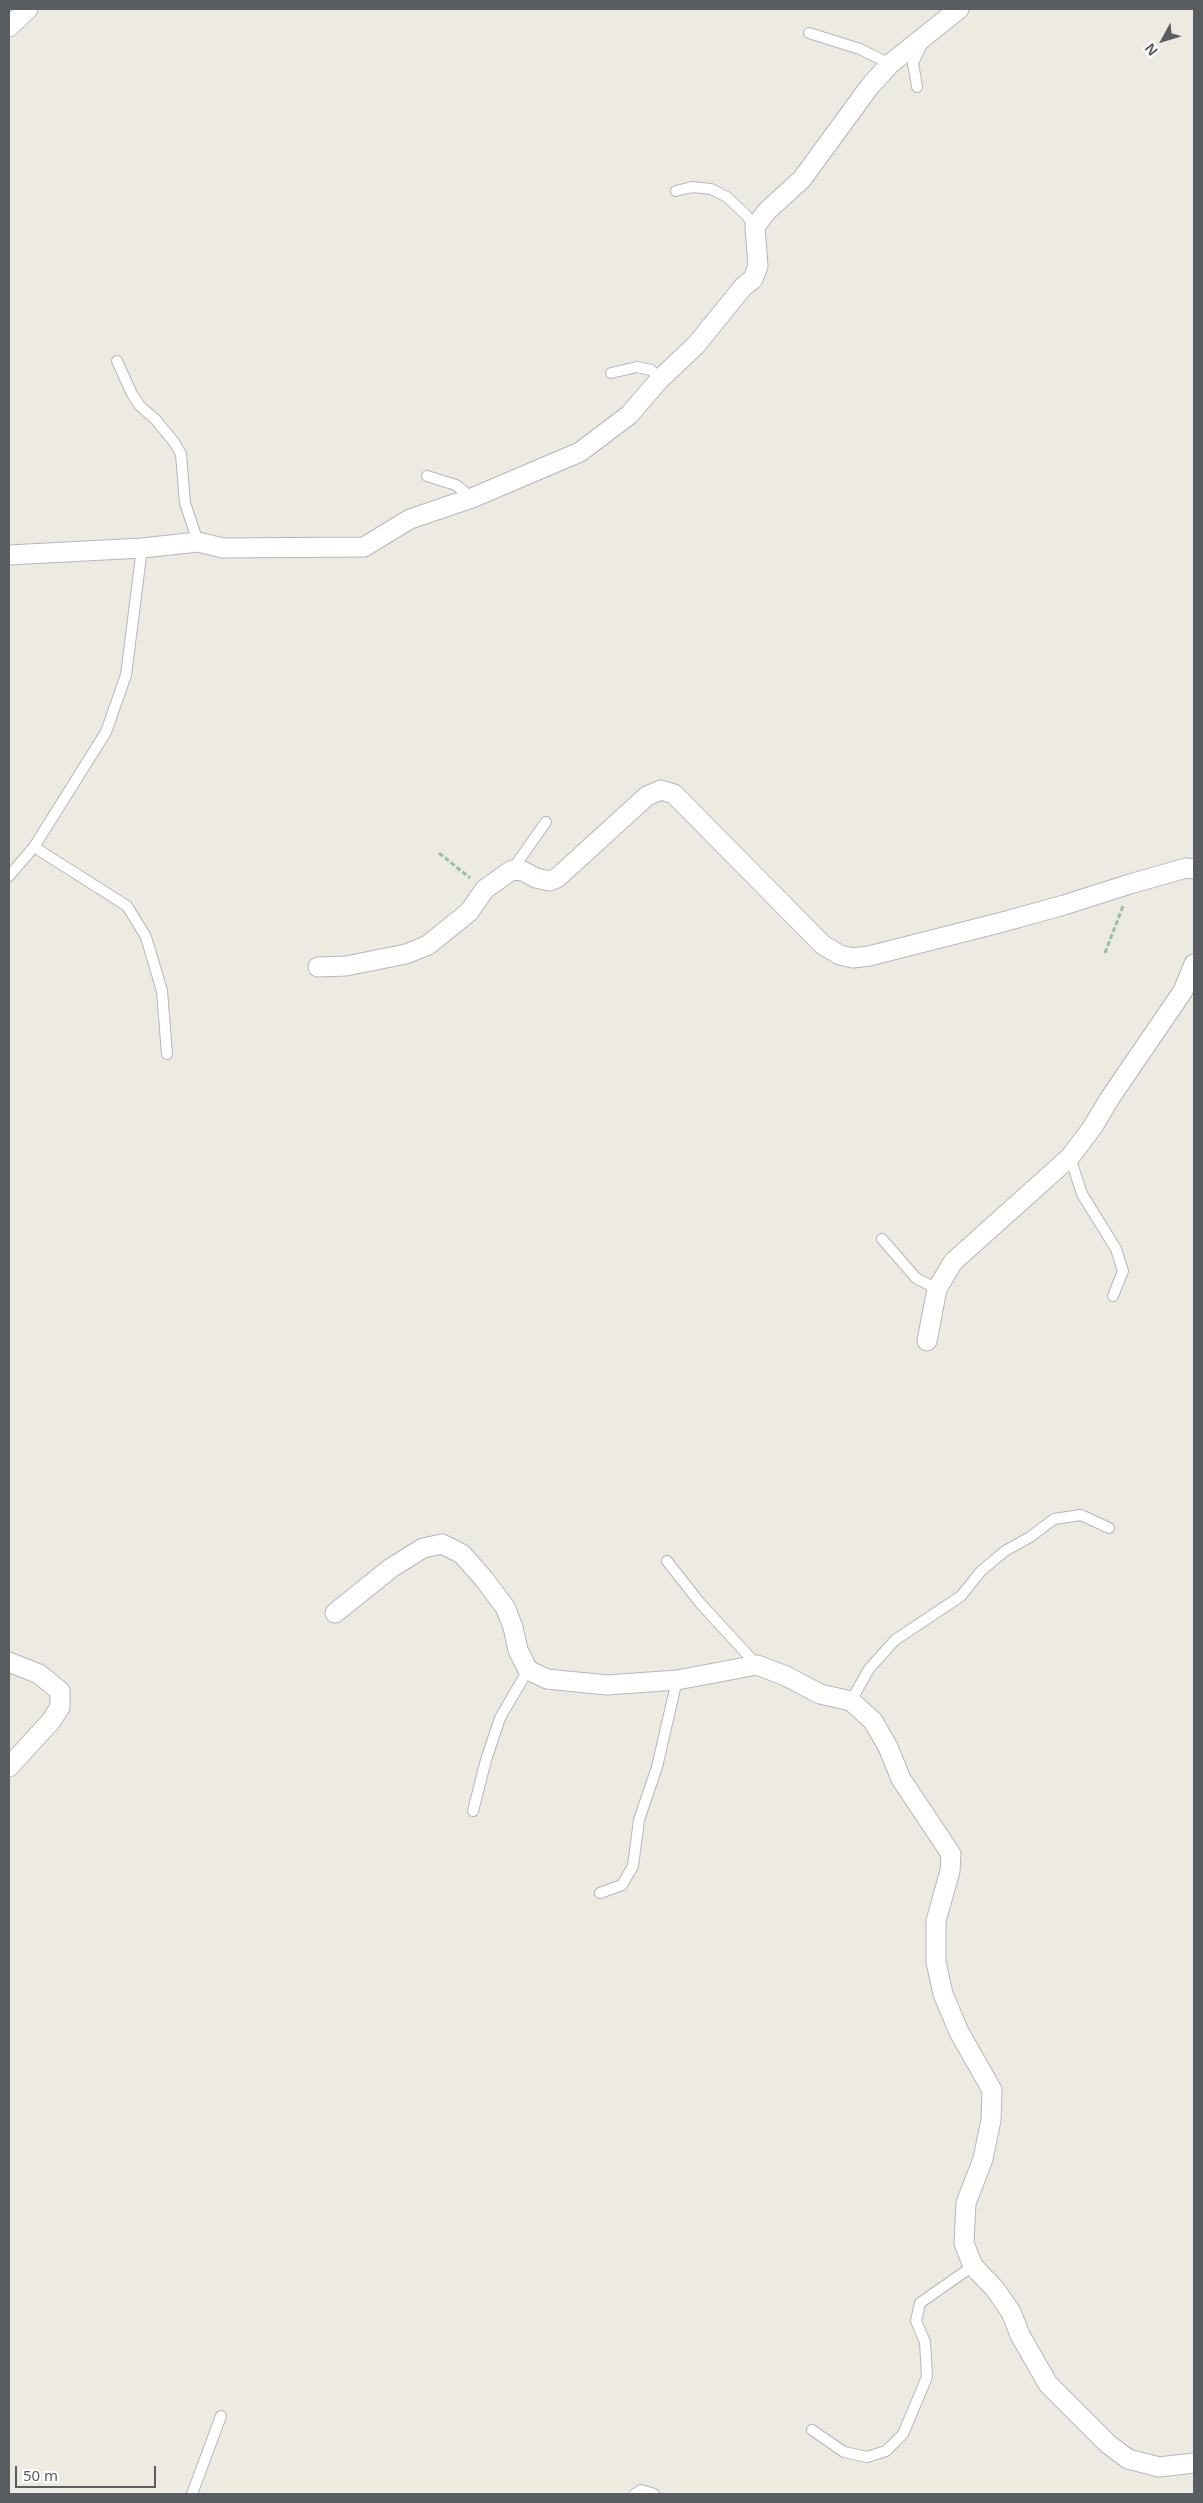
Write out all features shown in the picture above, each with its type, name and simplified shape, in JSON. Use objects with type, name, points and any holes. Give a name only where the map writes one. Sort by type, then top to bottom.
[{"type":"street","points":[[9,27],[28,9]]},
{"type":"street","points":[[9,555],[142,548],[198,542],[223,548],[364,547],[410,519],[472,498],[580,452],[629,415],[660,379],[696,345],[743,287],[753,279],[758,266],[755,227],[767,211],[802,179],[870,86],[890,64],[959,9]]},
{"type":"street","points":[[318,968],[346,966],[406,954],[428,945],[469,912],[485,889],[512,870],[522,871],[536,878],[549,881],[557,878],[646,796],[660,790],[674,794],[824,945],[840,955],[853,958],[869,956],[1036,913],[1186,868],[1194,869]]},
{"type":"street","points":[[927,1342],[937,1289],[954,1262],[1070,1157],[1092,1128],[1110,1098],[1183,991],[1194,964]]},
{"type":"street","points":[[335,1613],[391,1568],[423,1548],[442,1544],[462,1554],[505,1607],[513,1627],[518,1650],[528,1670],[547,1679],[607,1685],[678,1680],[756,1665],[786,1676],[820,1694],[851,1701],[873,1721],[888,1747],[909,1792],[939,1833],[951,1854],[950,1871],[936,1921],[936,1962],[943,1994],[992,2090],[990,2120],[982,2159],[966,2203],[964,2243],[973,2266],[996,2289],[1011,2312],[1020,2335],[1048,2384],[1108,2444],[1128,2459],[1160,2467],[1194,2462]]},
{"type":"street","points":[[9,1662],[39,1674],[60,1691],[60,1707],[51,1721],[9,1767]]},
{"type":"lane","points":[[917,87],[913,63],[928,32]]},
{"type":"lane","points":[[809,33],[860,48],[890,64]]},
{"type":"lane","points":[[676,191],[692,187],[711,189],[726,197],[755,227]]},
{"type":"lane","points":[[117,361],[136,400],[174,442],[181,454],[185,503],[198,542]]},
{"type":"lane","points":[[611,373],[637,367],[651,370],[660,379]]},
{"type":"lane","points":[[428,476],[456,484],[472,498]]},
{"type":"lane","points":[[9,876],[34,846],[106,732],[126,675],[142,548]]},
{"type":"lane","points":[[512,870],[546,822]]},
{"type":"lane","points":[[34,846],[127,906],[146,937],[162,991],[167,1054]]},
{"type":"lane","points":[[1070,1157],[1082,1194],[1116,1249],[1123,1271],[1113,1296]]},
{"type":"lane","points":[[882,1239],[916,1278],[937,1289]]},
{"type":"lane","points":[[851,1701],[869,1668],[895,1640],[962,1596],[981,1571],[1005,1551],[1030,1537],[1054,1519],[1081,1515],[1109,1528]]},
{"type":"lane","points":[[667,1561],[713,1618],[756,1665]]},
{"type":"lane","points":[[474,1811],[486,1760],[500,1718],[528,1670]]},
{"type":"lane","points":[[600,1893],[622,1885],[633,1866],[639,1820],[657,1767],[678,1680]]},
{"type":"lane","points":[[812,2430],[844,2452],[867,2457],[886,2451],[903,2434],[927,2377],[925,2342],[916,2321],[920,2303],[973,2266]]},
{"type":"lane","points":[[192,2494],[221,2416]]},
{"type":"lane","points":[[635,2494],[641,2490],[654,2494]]},
{"type":"path","points":[[439,853],[485,889]]},
{"type":"path","points":[[1105,953],[1130,884]]}]
